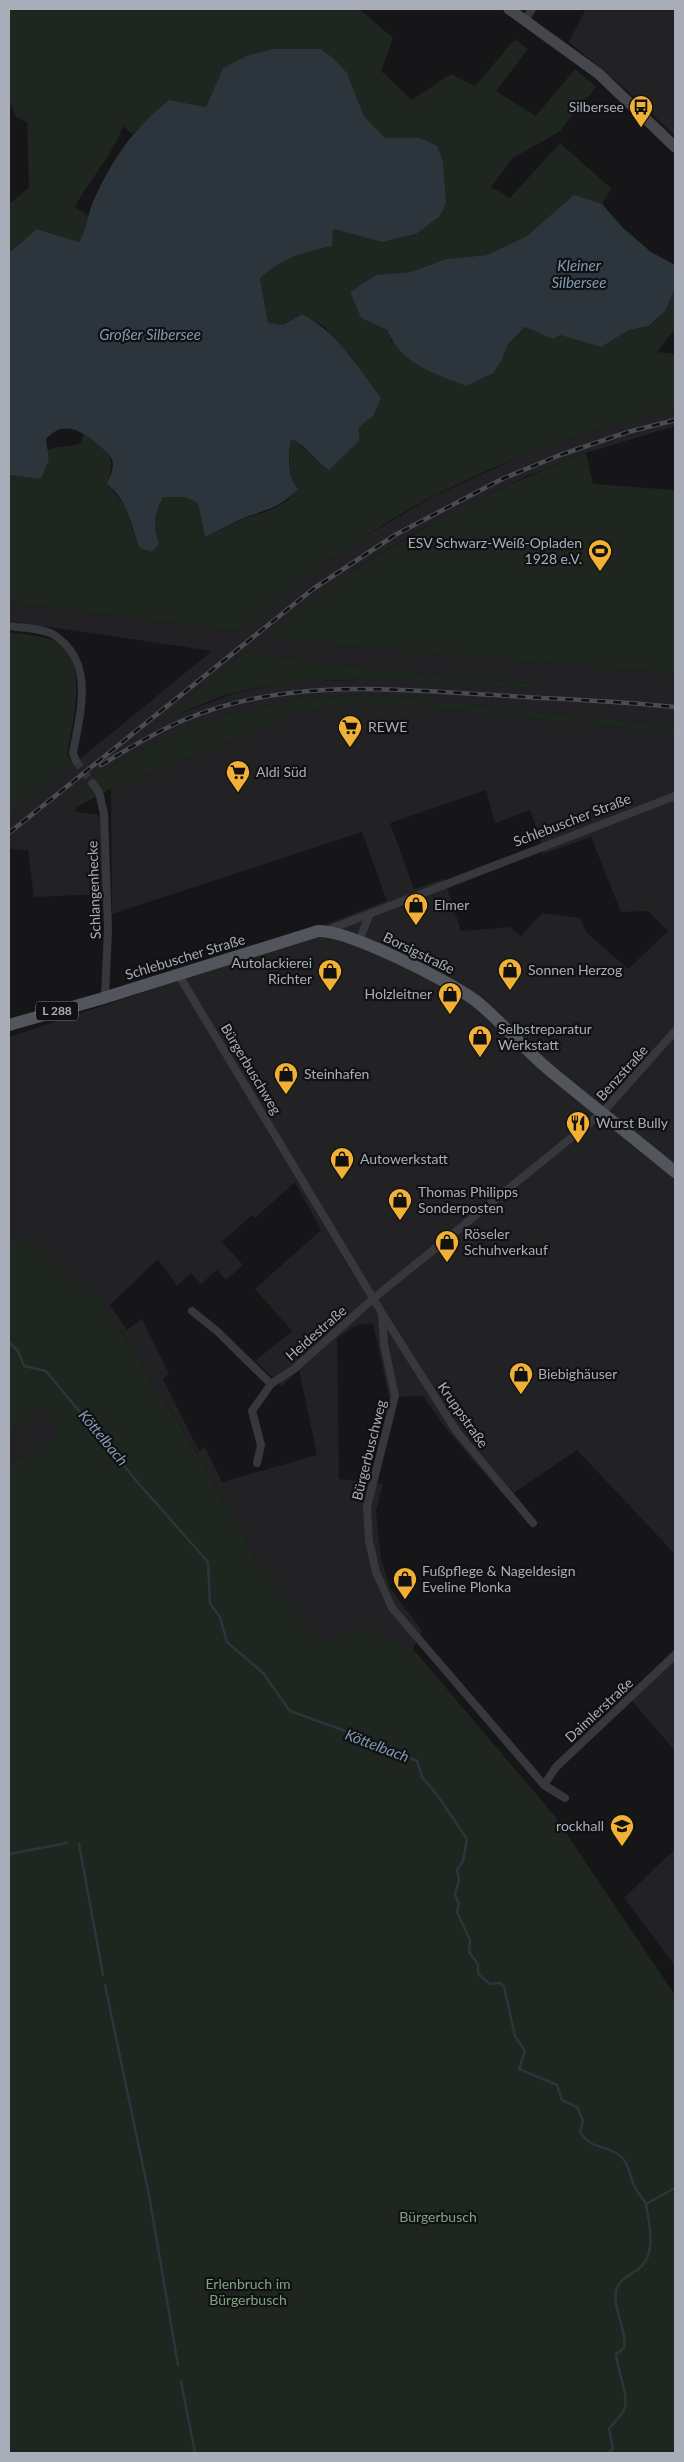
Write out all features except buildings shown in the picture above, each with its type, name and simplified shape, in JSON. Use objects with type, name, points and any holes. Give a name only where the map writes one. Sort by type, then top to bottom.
[{"type":"main road","points":[[510,9],[599,74],[675,147]]},
{"type":"main road","name":"Schlebuscher Straße","points":[[9,1025],[325,930]]},
{"type":"main road","name":"Borsigstraße","points":[[325,930],[359,941],[425,972],[474,1000],[493,1015],[535,1058],[604,1112],[675,1172]]},
{"type":"street","points":[[525,20],[532,9]]},
{"type":"street","points":[[9,626],[54,634],[76,656],[82,681],[73,754],[76,762]]},
{"type":"street","name":"Schlangenhecke","points":[[93,784],[100,792],[104,814],[108,929],[106,997]]},
{"type":"street","name":"Schlebuscher Straße","points":[[325,930],[369,916],[380,908],[545,848],[675,796]]},
{"type":"street","points":[[359,941],[369,916]]},
{"type":"street","name":"Bürgerbuschweg","points":[[178,974],[382,1313],[384,1344],[395,1396],[367,1507],[369,1541],[376,1572],[392,1608],[544,1785],[565,1798]]},
{"type":"street","name":"Benzstraße","points":[[374,1298],[604,1112],[675,1031]]},
{"type":"street","name":"Heidestraße","points":[[257,1463],[261,1445],[252,1411],[271,1384],[294,1369],[374,1298]]},
{"type":"street","points":[[192,1311],[218,1331],[271,1384]]},
{"type":"street","name":"Kruppstraße","points":[[382,1313],[457,1432],[533,1523]]},
{"type":"street","name":"Daimlerstraße","points":[[544,1785],[556,1767],[675,1655]]},
{"type":"shaded area","points":[[586,9],[675,9],[675,136],[628,91],[569,42]]},
{"type":"shaded area","points":[[675,409],[675,426],[586,453],[527,476],[412,534],[357,568],[266,635],[283,640],[396,651],[675,674],[675,726],[367,694],[294,699],[229,714],[164,738],[105,770],[71,798],[77,807],[75,812],[101,815],[104,894],[34,897],[28,850],[9,849],[9,817],[212,651],[9,621],[9,603],[241,632],[293,589],[297,583],[359,540],[434,496],[531,452],[626,421]],"holes":[[[244,652],[382,670],[540,684],[541,688],[393,679],[293,682],[236,693],[161,721]]]},
{"type":"shaded area","points":[[347,704],[394,705],[675,733],[675,1554],[577,1450],[506,1498],[447,1430],[423,1396],[389,1397],[373,1323],[357,1325],[337,1338],[339,1479],[383,1484],[376,1512],[381,1559],[390,1588],[422,1631],[413,1649],[365,1626],[324,1646],[261,1569],[196,1451],[101,1299],[9,1244],[9,1037],[171,983],[387,901],[362,832],[112,914],[111,789],[232,741],[287,715]],"holes":[[[486,790],[495,823],[530,810],[543,854],[591,837],[621,912],[648,911],[668,931],[628,969],[586,932],[580,918],[542,913],[521,936],[509,927],[461,931],[444,879],[414,889],[390,823]],[[295,1182],[321,1230],[255,1289],[292,1331],[255,1361],[282,1386],[299,1370],[317,1455],[222,1482],[205,1447],[199,1451],[163,1379],[169,1374],[142,1319],[127,1330],[110,1305],[158,1259],[177,1286],[191,1273],[201,1284],[217,1270],[226,1280],[243,1265],[222,1242],[252,1215],[255,1218]]]},
{"type":"shaded area","points":[[38,1407],[59,1431],[38,1451],[9,1462],[9,1429],[12,1432]]},
{"type":"shaded area","points":[[675,1649],[675,1751],[627,1695]]},
{"type":"shaded area","points":[[675,1849],[675,1966],[624,1898]]},
{"type":"green space","points":[[10,9],[359,9],[393,38],[381,71],[412,100],[451,74],[475,86],[515,39],[528,49],[496,91],[536,116],[575,69],[596,87],[559,132],[513,158],[491,187],[510,198],[560,143],[611,188],[602,204],[574,196],[527,236],[487,255],[446,259],[411,272],[376,275],[350,292],[361,318],[387,330],[392,342],[502,360],[508,344],[526,327],[553,339],[560,335],[601,347],[629,330],[650,326],[665,311],[675,289],[675,329],[657,352],[675,354],[675,409],[552,445],[493,468],[435,495],[347,548],[297,583],[293,589],[241,632],[9,603],[9,475],[41,479],[49,460],[47,450],[81,443],[84,431],[108,453],[111,465],[107,484],[127,508],[133,532],[159,544],[155,520],[163,497],[185,497],[198,503],[205,537],[245,518],[268,511],[287,501],[298,489],[292,477],[290,465],[291,439],[302,446],[329,470],[359,427],[373,416],[365,377],[350,355],[330,336],[325,327],[302,314],[283,325],[268,323],[260,278],[277,265],[294,257],[332,246],[333,229],[382,242],[416,234],[439,217],[420,138],[385,138],[364,116],[347,73],[321,49],[301,50],[223,68],[206,107],[169,100],[132,134],[123,126],[113,147],[75,207],[88,215],[87,230],[79,242],[38,229],[9,253],[9,204],[29,188],[27,122],[17,118],[9,101]]},
{"type":"green space","points":[[586,453],[593,484],[675,490],[675,674],[396,651],[283,640],[265,635],[346,576],[441,519],[527,477]]},
{"type":"green space","points":[[9,632],[49,639],[65,650],[72,662],[76,677],[76,693],[67,755],[74,764],[9,817]]},
{"type":"green space","points":[[244,652],[382,670],[540,684],[541,689],[389,680],[313,681],[238,692],[208,701],[160,722]]},
{"type":"green space","points":[[367,694],[675,726],[675,733],[394,705],[347,704],[287,715],[232,741],[111,789],[77,807],[71,798],[105,770],[164,738],[229,714],[294,699]]},
{"type":"green space","name":"Bürgerbusch","points":[[17,1235],[101,1299],[198,1455],[261,1569],[325,1645],[365,1626],[413,1649],[554,1815],[675,1995],[675,2453],[9,2453],[9,1462],[38,1451],[59,1431],[38,1407],[12,1432],[9,1429],[9,1244]]},
{"type":"water","name":"Großer Silbersee","points":[[273,49],[321,49],[333,58],[347,73],[364,116],[385,138],[420,138],[437,146],[443,162],[446,204],[439,217],[416,234],[382,242],[333,229],[332,246],[285,261],[260,278],[268,323],[283,325],[302,314],[326,330],[336,340],[381,398],[373,416],[359,427],[359,441],[329,470],[302,445],[291,439],[289,465],[294,484],[298,489],[273,507],[239,520],[205,537],[198,503],[185,497],[163,497],[155,520],[159,544],[152,552],[140,548],[125,506],[115,491],[107,484],[113,467],[111,457],[97,443],[83,433],[76,430],[61,429],[53,432],[46,439],[49,460],[41,479],[9,475],[9,253],[37,229],[79,242],[93,202],[108,172],[124,146],[156,111],[169,100],[206,107],[223,68],[247,56]]},
{"type":"water","name":"Kleiner Silbersee","points":[[574,195],[602,204],[623,228],[651,252],[675,265],[675,289],[665,311],[649,326],[629,330],[601,347],[560,335],[553,339],[525,327],[508,344],[502,360],[493,373],[466,386],[431,372],[410,360],[393,342],[387,330],[361,318],[350,292],[376,275],[411,272],[446,259],[487,255],[527,236]]},
{"type":"waterway","name":"Köttelbach","points":[[9,1342],[18,1351],[24,1366],[46,1371],[139,1484],[208,1562],[210,1604],[220,1617],[227,1642],[263,1673],[290,1711],[345,1731],[417,1761],[422,1777],[438,1796],[467,1839],[463,1861],[457,1870],[459,1880],[455,1894],[459,1904],[457,1912],[470,1940],[469,1952],[478,1964],[478,1974],[490,1984],[500,1983],[504,1987],[515,2036],[525,2051],[519,2069],[557,2085],[562,2100],[577,2107],[583,2121],[580,2132],[589,2142],[616,2153],[624,2160],[634,2186],[646,2204],[675,2188]]},
{"type":"waterway","points":[[9,1854],[67,1843]]},
{"type":"waterway","points":[[79,1844],[103,1975]]},
{"type":"waterway","points":[[105,1985],[149,2195],[178,2365]]},
{"type":"waterway","points":[[609,2453],[613,2448],[609,2429],[623,2413],[625,2405],[616,2354],[624,2348],[624,2334],[616,2306],[616,2291],[622,2281],[644,2264],[648,2257],[650,2230],[646,2204]]},
{"type":"waterway","points":[[181,2381],[195,2453]]},
{"type":"tunnel","points":[[76,761],[93,784]]},
{"type":"railway","points":[[9,833],[313,589],[395,535],[502,479],[560,455],[628,432],[675,420]]},
{"type":"railway","points":[[101,765],[152,735],[184,720],[221,707],[298,692],[376,689],[416,690],[675,707]]},
{"type":"place","name":"Silbersee","points":[[641,128]]},
{"type":"place","name":"ESV Schwarz-Weiß-Opladen 1928 e.V.","points":[[600,572]]},
{"type":"place","name":"REWE","points":[[350,748]]},
{"type":"place","name":"Aldi Süd","points":[[238,793]]},
{"type":"place","name":"Elmer","points":[[416,926]]},
{"type":"place","name":"Sonnen Herzog","points":[[510,991]]},
{"type":"place","name":"Autolackierei Richter","points":[[330,992]]},
{"type":"place","name":"Holzleitner","points":[[450,1015]]},
{"type":"place","name":"Selbstreparatur Werkstatt","points":[[480,1058]]},
{"type":"place","name":"Steinhafen","points":[[286,1095]]},
{"type":"place","name":"Wurst Bully","points":[[578,1144]]},
{"type":"place","name":"Autowerkstatt","points":[[342,1180]]},
{"type":"place","name":"Thomas Philipps Sonderposten","points":[[400,1221]]},
{"type":"place","name":"Röseler Schuhverkauf","points":[[447,1263]]},
{"type":"place","name":"Biebighäuser","points":[[521,1395]]},
{"type":"place","name":"Fußpflege & Nageldesign Eveline Plonka","points":[[405,1600]]},
{"type":"place","name":"rockhall","points":[[622,1847]]},
{"type":"park label","name":"Erlenbruch im Bürgerbusch","points":[[248,2292]]}]
